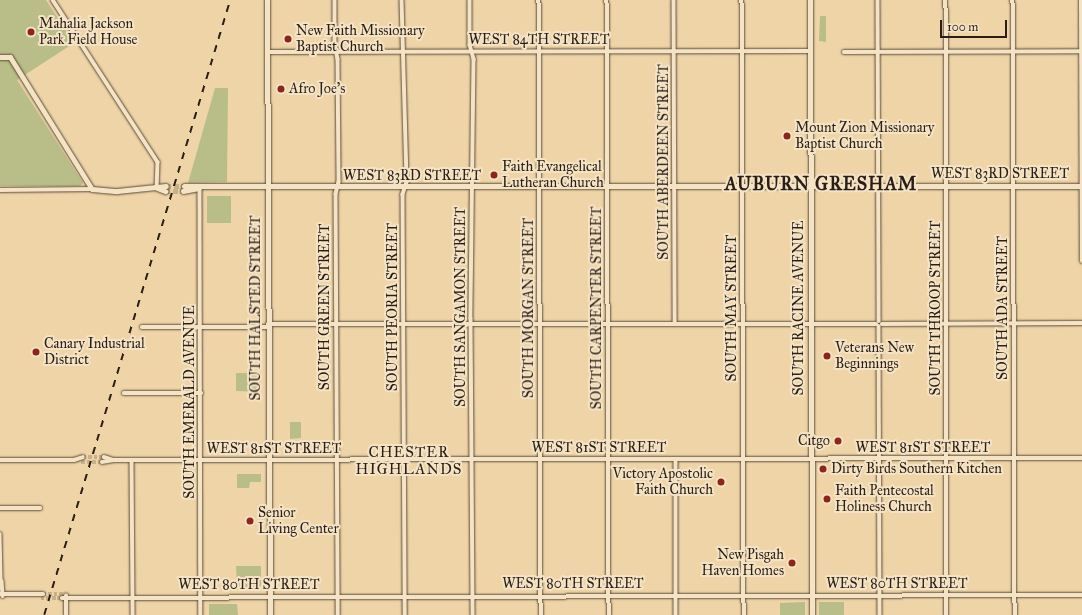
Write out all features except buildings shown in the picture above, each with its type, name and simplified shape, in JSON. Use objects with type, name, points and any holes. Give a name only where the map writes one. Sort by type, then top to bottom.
[{"type":"street","points":[[53,0],[158,162],[157,188]]},
{"type":"street","name":"SOUTH HALSTED STREET","points":[[267,0],[270,615]]},
{"type":"street","name":"SOUTH GREEN STREET","points":[[335,0],[337,52],[336,324],[338,615]]},
{"type":"street","name":"SOUTH PEORIA STREET","points":[[402,0],[405,188],[405,615]]},
{"type":"street","name":"SOUTH SANGAMON STREET","points":[[470,0],[473,188],[471,324],[473,615]]},
{"type":"street","name":"SOUTH MORGAN STREET","points":[[539,0],[540,615]]},
{"type":"street","name":"SOUTH CARPENTER STREET","points":[[607,0],[609,615]]},
{"type":"street","name":"SOUTH ABERDEEN STREET","points":[[674,0],[675,324]]},
{"type":"street","name":"SOUTH MAY STREET","points":[[742,0],[744,615]]},
{"type":"street","name":"SOUTH RACINE AVENUE","points":[[810,0],[812,615]]},
{"type":"street","points":[[878,0],[880,615]]},
{"type":"street","name":"SOUTH THROOP STREET","points":[[946,0],[947,615]]},
{"type":"street","name":"SOUTH ADA STREET","points":[[1013,0],[1015,615]]},
{"type":"street","points":[[1081,0],[1082,260]]},
{"type":"street","points":[[844,52],[1082,51]]},
{"type":"street","name":"WEST 84TH STREET","points":[[267,52],[810,52]]},
{"type":"street","points":[[0,57],[10,57],[92,189]]},
{"type":"street","name":"WEST 83RD STREET","points":[[184,189],[1082,186]]},
{"type":"street","points":[[0,190],[92,189],[117,191],[157,188],[166,189]]},
{"type":"street","name":"SOUTH EMERALD AVENUE","points":[[200,188],[201,615]]},
{"type":"street","points":[[142,327],[336,324],[1082,323]]},
{"type":"street","points":[[124,393],[201,393]]},
{"type":"street","points":[[74,460],[83,457]]},
{"type":"street","name":"WEST 81ST STREET","points":[[104,457],[115,460]]},
{"type":"street","name":"WEST 81ST STREET","points":[[102,462],[115,460],[1082,458]]},
{"type":"street","points":[[676,459],[676,615]]},
{"type":"street","points":[[0,460],[74,460],[81,462]]},
{"type":"street","points":[[132,460],[133,615]]},
{"type":"street","points":[[0,508],[40,508]]},
{"type":"street","points":[[0,534],[2,580],[1,596],[42,596]]},
{"type":"street","name":"WEST 80TH STREET","points":[[66,615],[64,596],[1082,594]]},
{"type":"green space","points":[[0,0],[46,0],[74,43],[17,80],[83,183],[80,186],[0,186]]},
{"type":"green space","points":[[820,16],[826,16],[826,42],[819,41]]},
{"type":"green space","points":[[215,88],[228,88],[227,182],[188,183]]},
{"type":"green space","points":[[207,196],[231,196],[231,223],[207,223]]},
{"type":"green space","points":[[236,373],[260,373],[260,392],[236,391]]},
{"type":"green space","points":[[290,422],[301,422],[301,438],[290,439]]},
{"type":"green space","points":[[237,474],[261,474],[261,482],[250,482],[249,488],[237,488]]},
{"type":"green space","points":[[236,566],[261,566],[261,590],[237,590]]},
{"type":"green space","points":[[805,602],[805,615],[780,615],[780,603]]},
{"type":"green space","points":[[819,602],[844,602],[844,615],[819,615]]},
{"type":"green space","points":[[209,604],[237,604],[238,615],[209,615]]},
{"type":"tunnel","points":[[166,186],[184,186]]},
{"type":"tunnel","points":[[165,191],[183,191]]},
{"type":"tunnel","points":[[83,457],[104,457]]},
{"type":"tunnel","points":[[81,462],[102,462]]},
{"type":"tunnel","points":[[43,594],[63,594]]},
{"type":"tunnel","points":[[41,598],[62,598]]},
{"type":"railway","points":[[44,615],[230,0]]},
{"type":"place","name":"Mahalia Jackson Park Field House","points":[[31,32]]},
{"type":"place","name":"New Faith Missionary Baptist Church","points":[[288,39]]},
{"type":"place","name":"Afro Joe's","points":[[281,89]]},
{"type":"place","name":"Mount Zion Missionary Baptist Church","points":[[787,136]]},
{"type":"place","name":"Faith Evangelical Lutheran Church","points":[[494,175]]},
{"type":"place","name":"Canary Industrial District","points":[[36,352]]},
{"type":"place","name":"Veterans New Beginnings","points":[[827,356]]},
{"type":"place","name":"Citgo","points":[[838,441]]},
{"type":"place","name":"Dirty Birds Southern Kitchen","points":[[823,469]]},
{"type":"place","name":"Victory Apostolic Faith Church","points":[[721,482]]},
{"type":"place","name":"Faith Pentecostal Holiness Church","points":[[827,499]]},
{"type":"place","name":"Senior Living Center","points":[[250,521]]},
{"type":"place","name":"New Pisgah Haven Homes","points":[[792,563]]},
{"type":"district","name":"AUBURN GRESHAM","points":[[821,184]]},
{"type":"district","name":"CHESTER HIGHLANDS","points":[[409,460]]}]
